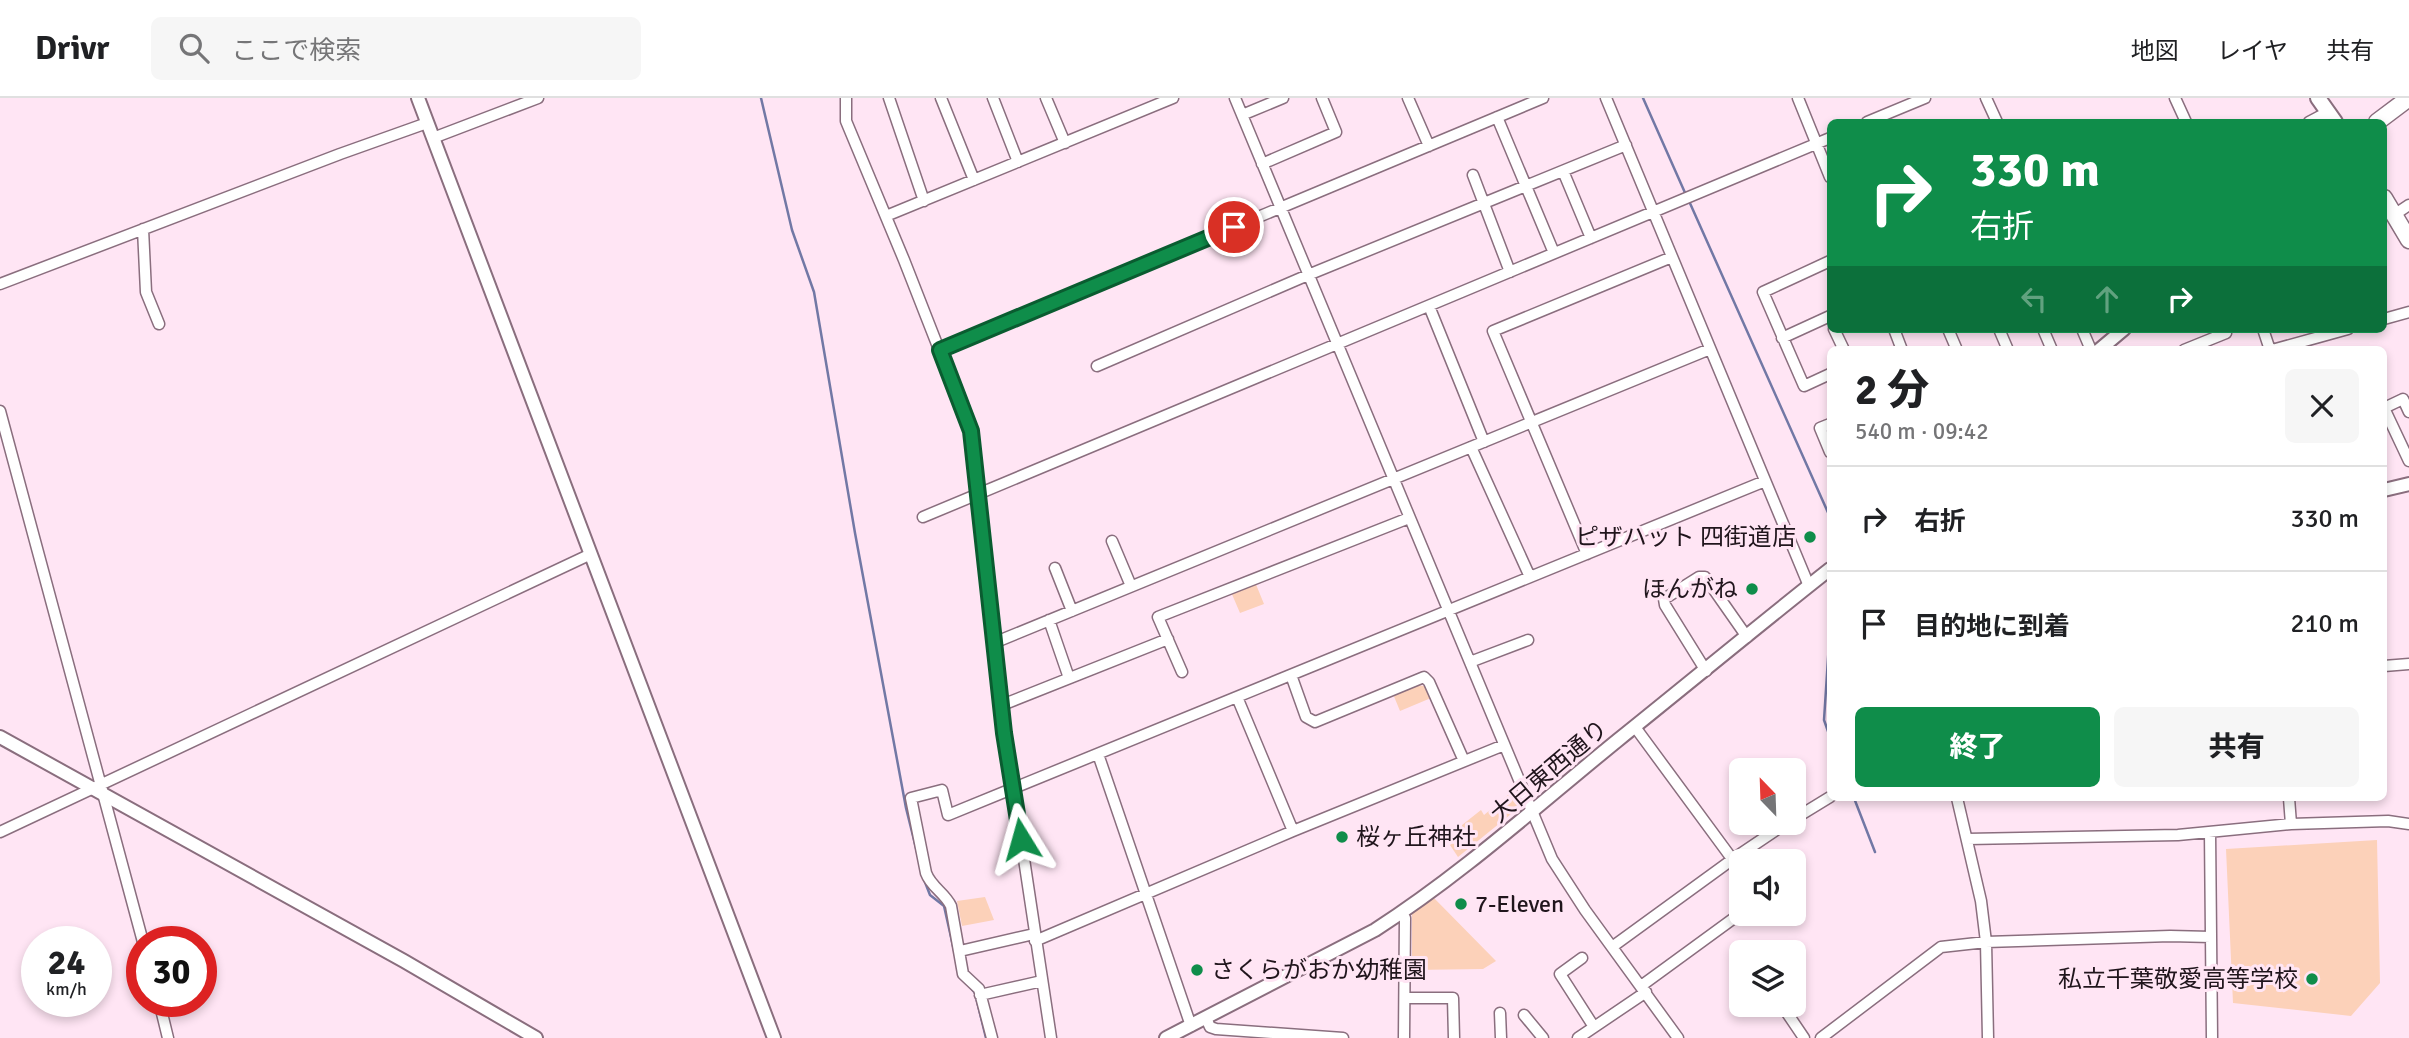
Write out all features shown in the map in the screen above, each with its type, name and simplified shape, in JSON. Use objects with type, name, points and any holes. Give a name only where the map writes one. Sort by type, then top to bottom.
[{"type":"main road","points":[[2318,98],[2332,117]]},
{"type":"main road","points":[[2381,119],[2409,98]]},
{"type":"main road","points":[[2388,208],[2409,240]]},
{"type":"street","points":[[418,98],[774,1038]]},
{"type":"street","points":[[433,138],[538,98]]},
{"type":"street","points":[[846,98],[846,121],[971,431],[1002,705],[1034,937],[1051,1038]]},
{"type":"street","points":[[889,98],[924,201]]},
{"type":"street","points":[[941,98],[974,180]]},
{"type":"street","points":[[993,98],[1018,162]]},
{"type":"street","points":[[1046,98],[1065,143]]},
{"type":"street","points":[[886,216],[1173,98]]},
{"type":"street","points":[[1235,98],[1554,863],[1674,1036]]},
{"type":"street","points":[[1242,115],[1283,98]]},
{"type":"street","points":[[1262,164],[1336,132],[1322,98]]},
{"type":"street","points":[[1408,98],[1429,146]]},
{"type":"street","points":[[940,350],[1543,98]]},
{"type":"street","points":[[1606,98],[1809,586]]},
{"type":"street","points":[[1798,98],[1827,170]]},
{"type":"street","points":[[1874,119],[1925,98]]},
{"type":"street","points":[[1986,98],[1996,119]]},
{"type":"street","points":[[2175,98],[2185,119]]},
{"type":"street","points":[[1497,117],[1554,253]]},
{"type":"street","points":[[0,284],[427,123]]},
{"type":"street","points":[[923,517],[1827,139]]},
{"type":"street","points":[[1097,366],[1308,275],[1626,145]]},
{"type":"street","points":[[1563,172],[1591,238]]},
{"type":"street","points":[[1473,175],[1510,272]]},
{"type":"street","points":[[2388,208],[2409,205]]},
{"type":"street","points":[[143,229],[146,292],[159,324]]},
{"type":"street","points":[[1587,554],[1493,331],[1672,257]]},
{"type":"street","points":[[1827,262],[1763,292],[1804,386],[1827,375]]},
{"type":"street","points":[[1429,306],[1484,442]]},
{"type":"street","points":[[2387,318],[2409,312]]},
{"type":"street","points":[[1782,338],[1827,319]]},
{"type":"street","points":[[2104,346],[2119,333]]},
{"type":"street","points":[[2194,346],[2226,333]]},
{"type":"street","points":[[2286,346],[2333,333]]},
{"type":"street","points":[[996,642],[1710,349]]},
{"type":"street","points":[[2387,407],[2403,400],[2409,412]]},
{"type":"street","points":[[0,411],[139,926]]},
{"type":"street","points":[[2387,414],[2409,461]]},
{"type":"street","points":[[1827,425],[1820,428],[1827,445]]},
{"type":"street","points":[[1471,447],[1531,577]]},
{"type":"street","points":[[992,1038],[979,989],[963,974],[948,899],[933,887],[926,873],[911,798],[942,790],[948,815],[1765,481]]},
{"type":"street","points":[[2387,489],[2409,484]]},
{"type":"street","points":[[1182,672],[1158,617],[1409,518]]},
{"type":"street","points":[[1112,541],[1131,586]]},
{"type":"street","points":[[0,832],[100,789],[591,554]]},
{"type":"street","points":[[1055,568],[1072,611]]},
{"type":"street","name":"大日東西通り","points":[[1166,1038],[1375,930],[1402,913],[1532,813],[1827,571]]},
{"type":"street","points":[[1706,671],[1665,605],[1664,599],[1699,577],[1705,577],[1747,637]]},
{"type":"street","points":[[1049,620],[1069,678]]},
{"type":"street","points":[[1002,705],[1168,639]]},
{"type":"street","points":[[1469,662],[1528,640]]},
{"type":"street","points":[[2387,666],[2409,664]]},
{"type":"street","points":[[1291,675],[1306,717],[1315,722],[1424,677],[1429,682],[1464,761]]},
{"type":"street","points":[[1237,697],[1293,831]]},
{"type":"street","points":[[1635,727],[1729,854]]},
{"type":"street","points":[[0,737],[100,789],[536,1038]]},
{"type":"street","points":[[960,951],[1034,937],[1145,895],[1504,745]]},
{"type":"street","points":[[1098,754],[1191,1026]]},
{"type":"street","points":[[1806,812],[1827,799]]},
{"type":"street","points":[[1958,801],[1982,901],[1986,942],[1988,1038]]},
{"type":"street","points":[[2289,801],[2291,824]]},
{"type":"street","points":[[1967,839],[2178,835],[2291,824],[2388,821],[2409,824]]},
{"type":"street","points":[[2210,832],[2212,1038]]},
{"type":"street","points":[[1748,849],[1769,835]]},
{"type":"street","points":[[1612,947],[1729,862]]},
{"type":"street","points":[[1402,913],[1405,918],[1404,1038]]},
{"type":"street","points":[[1578,1038],[1729,922]]},
{"type":"street","points":[[1821,1038],[1941,947],[1986,942],[2211,937]]},
{"type":"street","points":[[1582,958],[1560,974],[1594,1027]]},
{"type":"street","points":[[980,995],[1042,981]]},
{"type":"street","points":[[1405,998],[1453,998],[1454,1038]]},
{"type":"street","points":[[1500,1013],[1501,1038]]},
{"type":"street","points":[[1524,1014],[1543,1038]]},
{"type":"street","points":[[163,1017],[168,1038]]},
{"type":"street","points":[[1790,1017],[1804,1038]]},
{"type":"street","points":[[1206,1018],[1210,1027],[1216,1029],[1343,1038]]},
{"type":"shaded area","points":[[1255,582],[1264,604],[1240,613],[1231,592]]},
{"type":"shaded area","points":[[1412,685],[1425,686],[1431,698],[1400,711],[1393,694]]},
{"type":"shaded area","points":[[1514,790],[1521,806],[1458,857],[1450,845],[1461,836],[1457,829],[1481,810],[1484,815]]},
{"type":"shaded area","name":"私立千葉敬愛高等学校","points":[[2377,840],[2380,983],[2351,1016],[2233,1003],[2226,849]]},
{"type":"shaded area","points":[[1432,896],[1496,961],[1483,969],[1412,970],[1412,912]]},
{"type":"shaded area","points":[[985,897],[994,920],[962,926],[957,901]]},
{"type":"waterway","points":[[761,98],[792,230],[814,292],[855,533],[906,808],[919,860]]},
{"type":"waterway","points":[[1643,98],[1686,195]]},
{"type":"waterway","points":[[1689,201],[1827,510]]},
{"type":"waterway","points":[[1827,674],[1824,720],[1827,728]]},
{"type":"waterway","points":[[1855,801],[1875,852]]},
{"type":"waterway","points":[[923,877],[930,895],[944,906],[955,955]]},
{"type":"waterway","points":[[960,975],[975,993],[986,1038]]},
{"type":"place","name":"ピザハット 四街道店","points":[[1810,537]]},
{"type":"place","name":"ほんがね","points":[[1752,589]]},
{"type":"place","name":"桜ヶ丘神社","points":[[1342,837]]},
{"type":"place","name":"7-Eleven","points":[[1461,904]]},
{"type":"place","name":"さくらがおか幼稚園","points":[[1197,970]]},
{"type":"place","name":"私立千葉敬愛高等学校","points":[[2312,979]]},
{"type":"route","points":[[1021,839],[1004,733],[980,494],[971,431],[940,350],[1234,227]]}]
